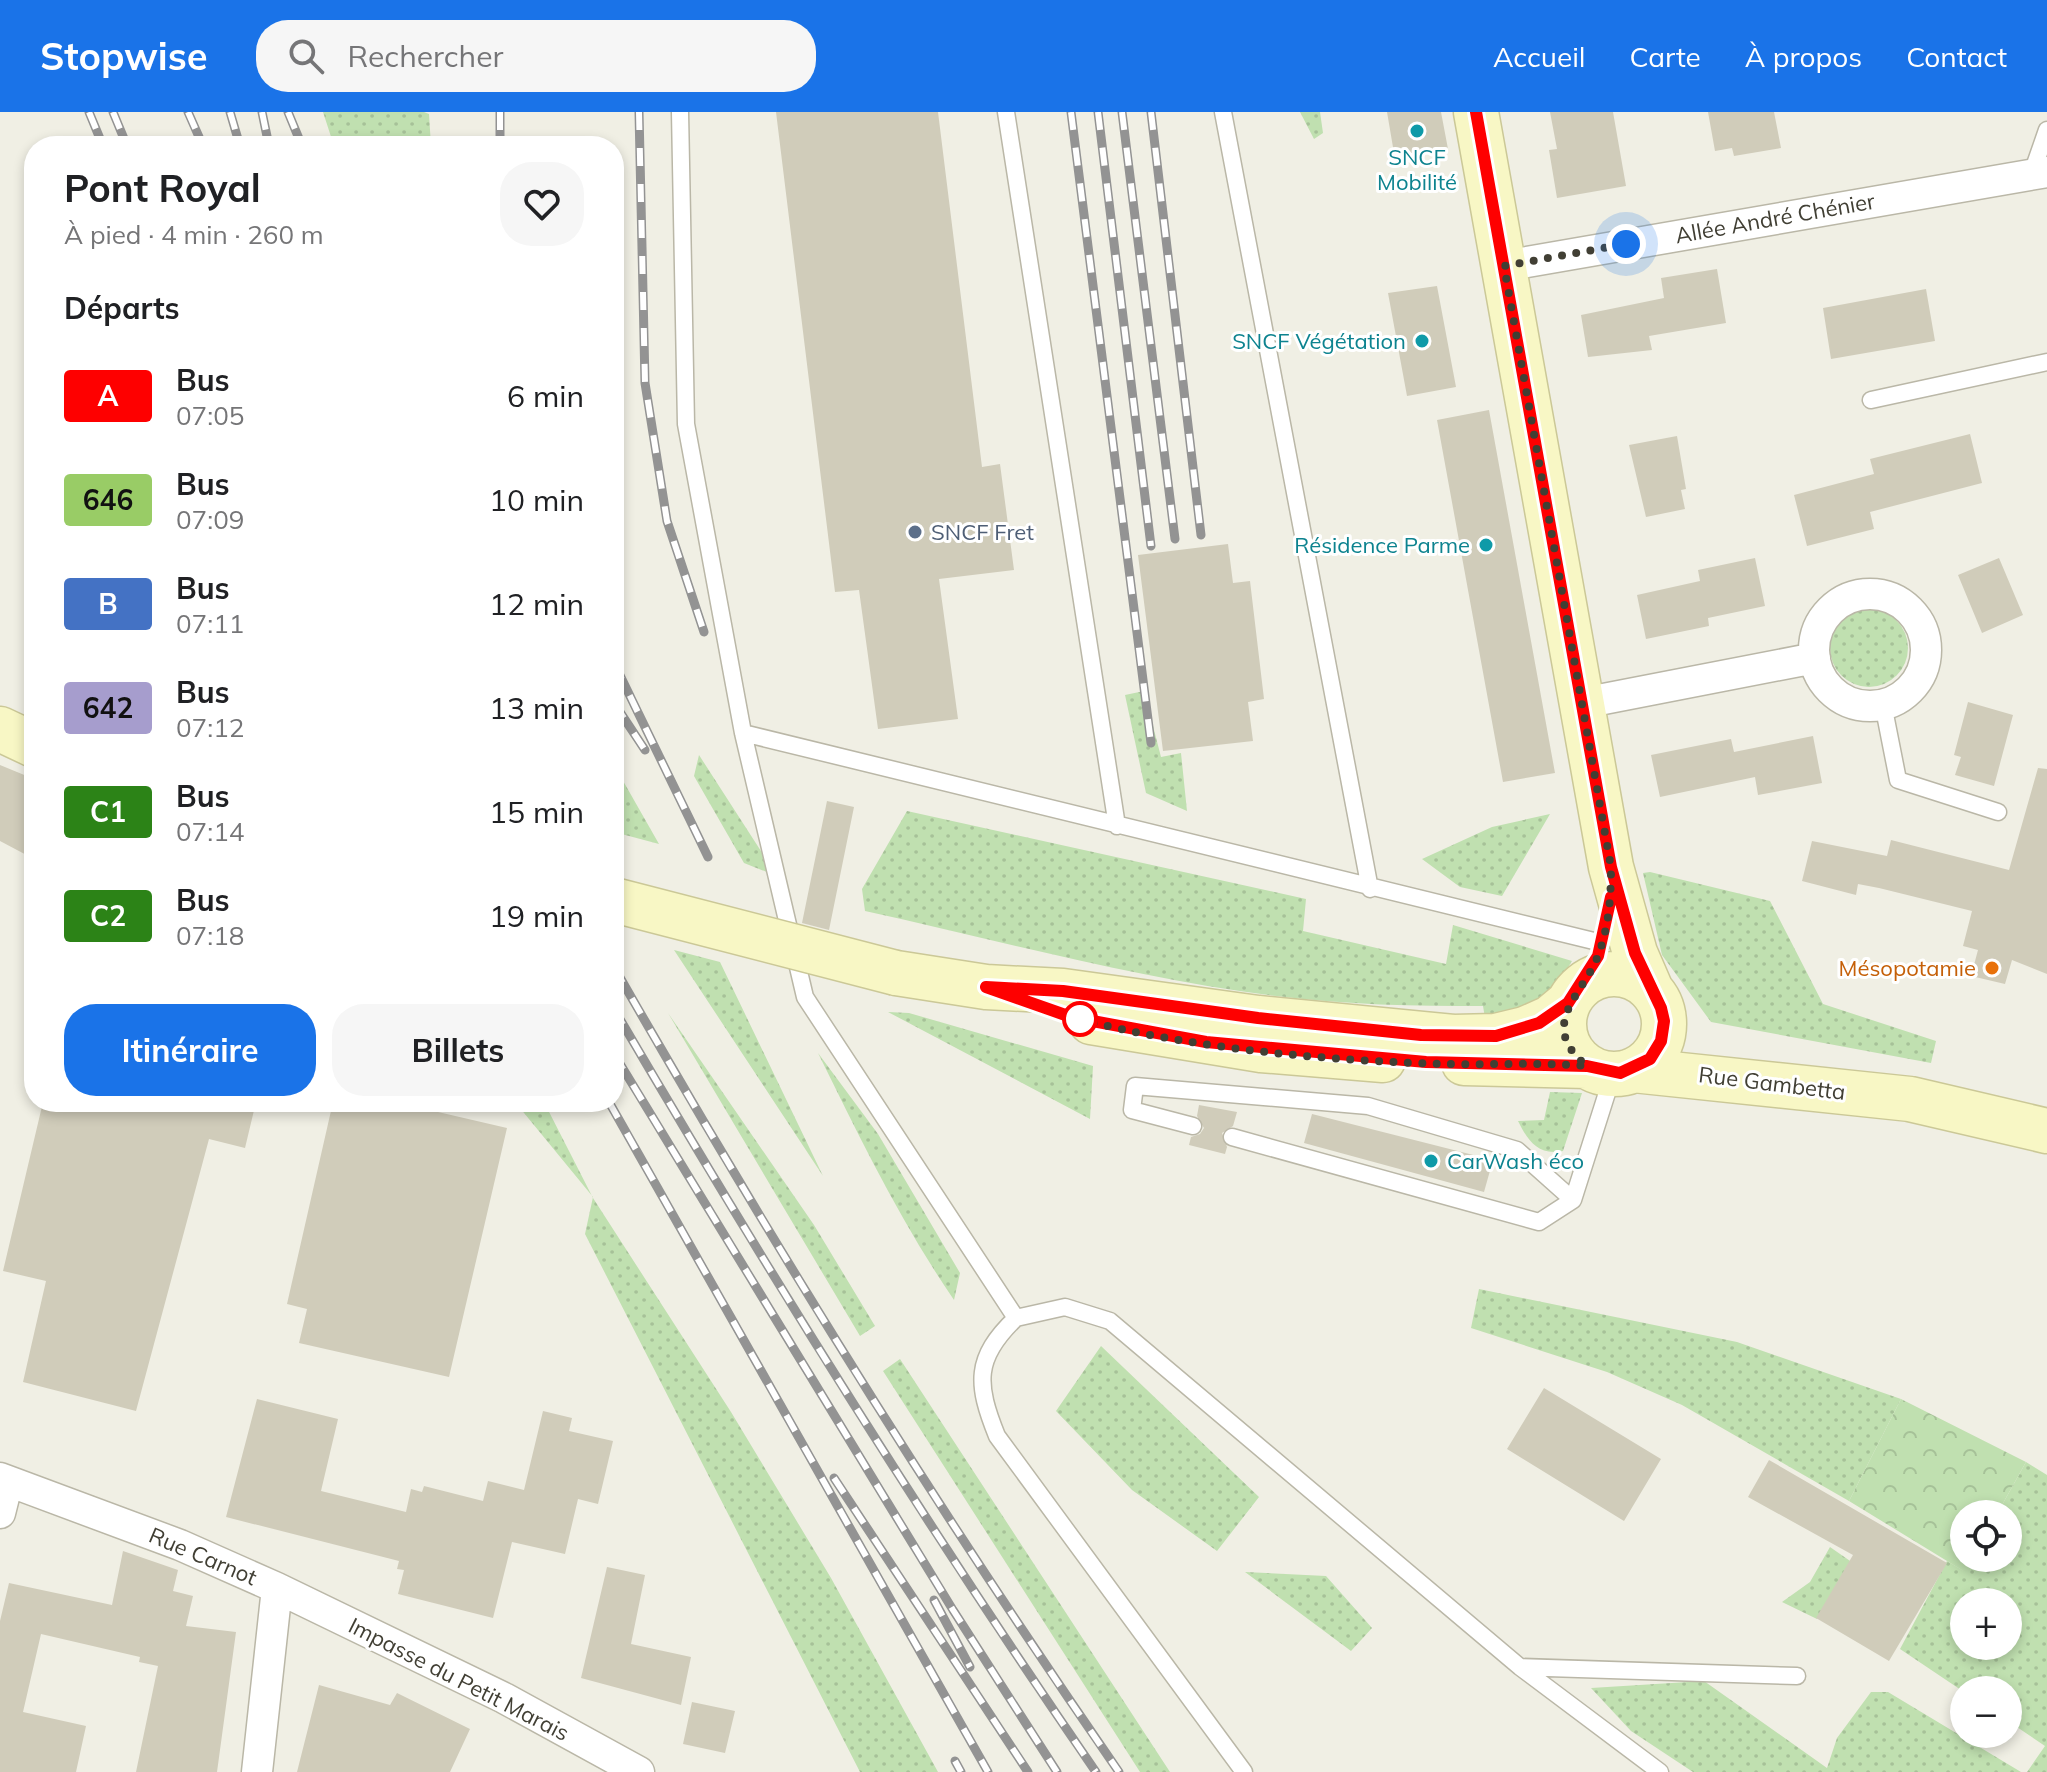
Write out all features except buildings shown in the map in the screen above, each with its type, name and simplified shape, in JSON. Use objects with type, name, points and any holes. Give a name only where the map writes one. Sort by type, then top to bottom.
[{"type":"main road","points":[[1476,112],[1611,867],[1635,953],[1656,999],[1663,1035],[1658,1048],[1611,1070],[1567,1041],[1564,1029],[1574,995],[1602,943],[1611,897],[1611,867]]},
{"type":"main road","points":[[0,729],[24,740]]},
{"type":"main road","name":"Rue Gambetta","points":[[624,903],[896,973],[986,987],[1063,991],[1258,1018],[1453,1037],[1496,1036],[1525,1029],[1550,1018],[1574,995]]},
{"type":"main road","points":[[1574,995],[1598,977],[1617,974],[1635,979],[1656,999]]},
{"type":"main road","name":"Rue Gambetta","points":[[986,987],[1102,1025],[1247,1048],[1438,1063],[1520,1062],[1910,1099]]},
{"type":"main road","name":"Rue Gambetta","points":[[1656,999],[1682,1032],[1709,1050],[1818,1068],[1910,1099],[2047,1131]]},
{"type":"street","name":"Allée André Chénier","points":[[1504,266],[2040,173]]},
{"type":"street","points":[[1875,594],[1900,603],[1919,623],[1926,656],[1918,678],[1909,690],[1883,704],[1856,704],[1839,697],[1820,676],[1815,658],[1818,630],[1840,603],[1875,594]]},
{"type":"street","points":[[1583,703],[1815,658]]},
{"type":"street","points":[[0,1513],[4,1480]]},
{"type":"street","name":"Rue Carnot","points":[[4,1480],[193,1550],[277,1588],[257,1772]]},
{"type":"street","name":"Impasse du Petit Marais","points":[[277,1588],[504,1698],[639,1772]]},
{"type":"lane","points":[[680,112],[686,424],[743,733],[805,997],[1016,1318]]},
{"type":"lane","points":[[1006,112],[1117,826]]},
{"type":"lane","points":[[1223,112],[1370,889]]},
{"type":"lane","points":[[2040,173],[2047,130]]},
{"type":"lane","points":[[1871,400],[2047,362]]},
{"type":"lane","points":[[1883,704],[1898,780],[1998,812]]},
{"type":"lane","points":[[743,733],[1370,889],[1602,943]]},
{"type":"lane","points":[[1232,1137],[1539,1222],[1573,1200],[1611,1070]]},
{"type":"lane","points":[[1193,1126],[1132,1110],[1135,1086],[1368,1106],[1517,1150],[1573,1200]]},
{"type":"lane","points":[[1244,1772],[997,1436],[983,1402],[981,1385],[985,1355],[998,1335],[1016,1318],[1065,1307],[1110,1321],[1520,1667],[1660,1772]]},
{"type":"lane","points":[[1520,1667],[1797,1676]]},
{"type":"green space","points":[[323,112],[429,114],[430,136],[331,136]]},
{"type":"green space","points":[[1300,112],[1320,112],[1323,133],[1314,139]]},
{"type":"green space","points":[[1869,609],[1884,612],[1897,620],[1905,633],[1908,648],[1905,663],[1897,676],[1884,684],[1869,687],[1854,684],[1841,676],[1833,663],[1830,648],[1833,633],[1841,620],[1854,612]]},
{"type":"green space","points":[[1144,691],[1161,757],[1181,753],[1187,811],[1146,793],[1125,695]]},
{"type":"green space","points":[[699,755],[777,876],[744,863],[694,776]]},
{"type":"green space","points":[[624,783],[659,844],[624,835]]},
{"type":"green space","points":[[907,811],[1306,899],[1303,931],[1446,964],[1453,925],[1572,961],[1554,985],[1536,1000],[1485,1018],[1483,1006],[1329,1001],[1225,989],[1070,958],[865,911],[862,889]]},
{"type":"green space","points":[[1550,814],[1502,896],[1460,887],[1422,859],[1492,827]]},
{"type":"green space","points":[[1650,872],[1770,901],[1823,1004],[1936,1041],[1931,1063],[1711,1022],[1662,955],[1643,873]]},
{"type":"green space","points":[[674,950],[720,962],[823,1176]]},
{"type":"green space","points":[[888,1012],[909,1013],[1093,1066],[1090,1119]]},
{"type":"green space","points":[[668,1013],[814,1225],[875,1326],[860,1336]]},
{"type":"green space","points":[[818,1053],[878,1134],[960,1273],[954,1300],[898,1210]]},
{"type":"green space","points":[[1550,1092],[1582,1093],[1563,1151],[1540,1149],[1518,1121],[1544,1120]]},
{"type":"green space","points":[[523,1112],[549,1112],[592,1195]]},
{"type":"green space","points":[[593,1198],[731,1412],[831,1578],[938,1772],[860,1772],[585,1234]]},
{"type":"green space","points":[[1479,1289],[1737,1342],[1901,1399],[1849,1501],[1682,1405],[1607,1372],[1471,1328]]},
{"type":"green space","points":[[1101,1346],[1259,1497],[1217,1551],[1132,1490],[1056,1411]]},
{"type":"green space","points":[[900,1359],[1170,1772],[1140,1772],[883,1371]]},
{"type":"green space","points":[[1901,1399],[2026,1462],[2005,1500],[1950,1500],[1950,1563],[1849,1501]]},
{"type":"green space","points":[[2026,1462],[2047,1475],[2047,1772],[2027,1772],[2045,1746],[2022,1730],[2022,1676],[1950,1676],[1950,1683],[1900,1649],[1947,1561],[1950,1563],[1950,1572],[2022,1572],[2022,1500],[2005,1500]]},
{"type":"green space","points":[[1830,1547],[1853,1563],[1817,1619],[1782,1602],[1810,1582]]},
{"type":"green space","points":[[1245,1572],[1326,1576],[1372,1628],[1351,1651]]},
{"type":"green space","points":[[1704,1681],[1827,1768],[1837,1738],[1871,1692],[1888,1692],[1950,1729],[1950,1748],[1981,1748],[2021,1772],[1693,1772],[1631,1731],[1591,1688]]},
{"type":"railway","points":[[89,112],[99,136]]},
{"type":"railway","points":[[113,112],[123,136]]},
{"type":"railway","points":[[188,112],[199,136]]},
{"type":"railway","points":[[230,112],[237,136]]},
{"type":"railway","points":[[262,112],[267,136]]},
{"type":"railway","points":[[288,112],[298,136]]},
{"type":"railway","points":[[500,112],[500,136]]},
{"type":"railway","points":[[639,112],[645,383],[667,521],[704,632]]},
{"type":"railway","points":[[1071,112],[1151,743]]},
{"type":"railway","points":[[1098,112],[1151,546]]},
{"type":"railway","points":[[1122,112],[1175,539]]},
{"type":"railway","points":[[1151,112],[1201,535]]},
{"type":"railway","points":[[624,684],[708,857]]},
{"type":"railway","points":[[624,718],[645,750]]},
{"type":"railway","points":[[624,984],[858,1375],[986,1575],[1119,1772]]},
{"type":"railway","points":[[624,1026],[848,1395],[970,1585],[1096,1772]]},
{"type":"railway","points":[[624,1070],[953,1610],[1057,1772]]},
{"type":"railway","points":[[615,1112],[988,1772]]},
{"type":"railway","points":[[834,1478],[1028,1772]]},
{"type":"railway","points":[[934,1600],[970,1667]]},
{"type":"railway","points":[[955,1761],[961,1772]]},
{"type":"bus line","name":"A","points":[[1476,112],[1611,867],[1635,953],[1663,1014],[1663,1035],[1658,1048],[1639,1067],[1613,1074],[1587,1066],[1547,1063],[1449,1064],[1261,1050],[1102,1025],[986,987],[1063,991],[1258,1018],[1421,1035],[1510,1034],[1559,1012],[1581,986],[1598,956],[1607,927],[1611,897]]},
{"type":"place","name":"SNCF Mobilité","points":[[1417,131]]},
{"type":"place","name":"SNCF Végétation","points":[[1422,341]]},
{"type":"place","name":"SNCF Fret","points":[[915,532]]},
{"type":"place","name":"Résidence Parme","points":[[1486,545]]},
{"type":"place","name":"Mésopotamie","points":[[1992,968]]},
{"type":"place","name":"CarWash éco","points":[[1431,1161]]},
{"type":"route","points":[[1080,1019],[1154,1035],[1261,1050],[1449,1064],[1520,1062],[1587,1066],[1577,1058],[1567,1041],[1565,1016],[1568,1003],[1594,966],[1607,927],[1611,867],[1504,266],[1626,244]]}]
